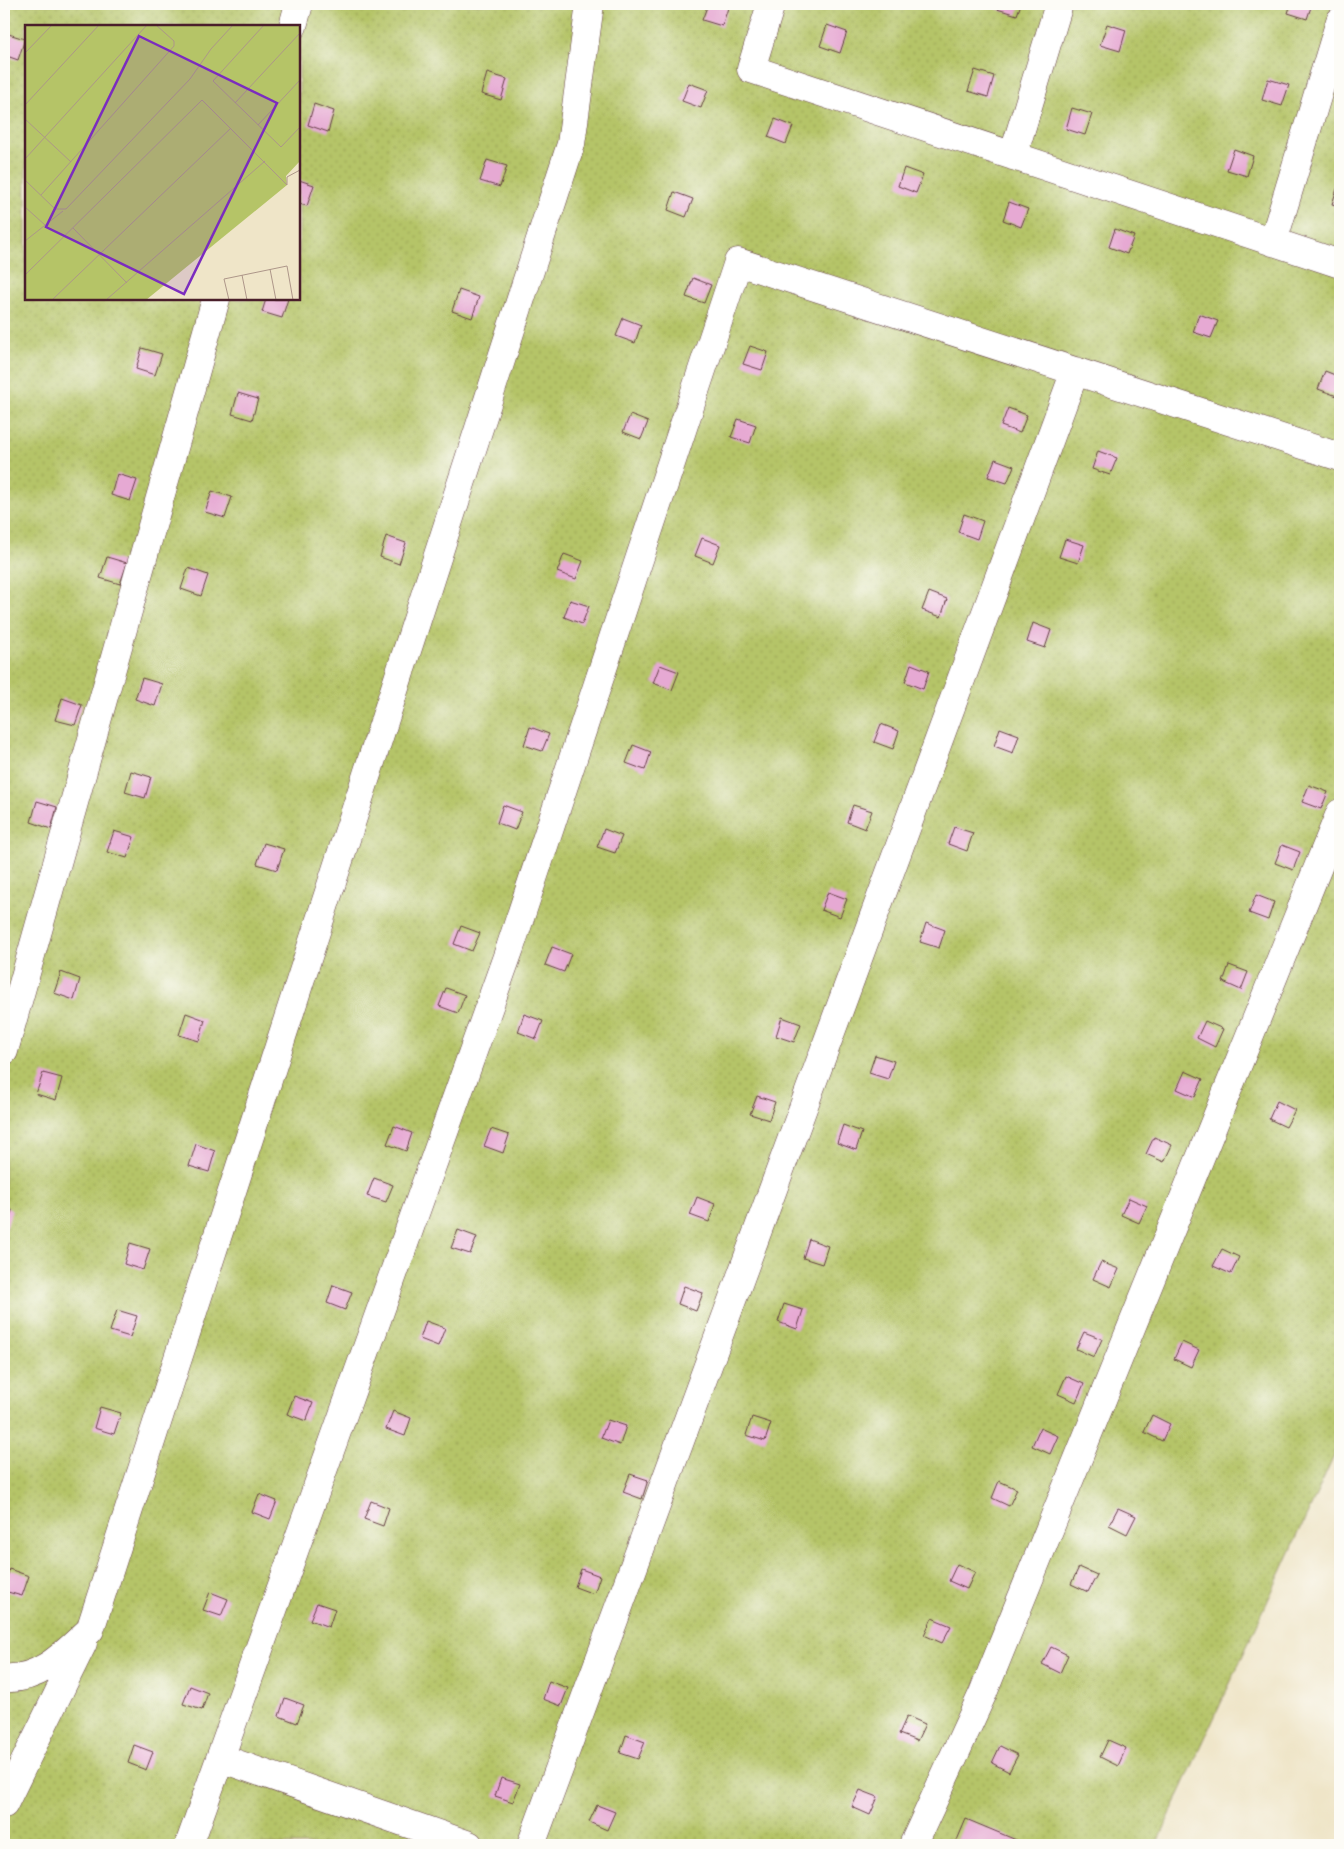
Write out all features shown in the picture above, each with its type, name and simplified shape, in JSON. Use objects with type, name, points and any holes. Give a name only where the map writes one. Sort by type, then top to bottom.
[{"type":"lane","points":[[292,25],[299,4]]},
{"type":"lane","points":[[4,1804],[90,1630],[571,144],[590,4]]},
{"type":"lane","points":[[770,4],[751,69],[1340,264]]},
{"type":"lane","points":[[1013,156],[1059,4]]},
{"type":"lane","points":[[1273,242],[1340,21]]},
{"type":"lane","points":[[189,1845],[510,948],[738,262],[1340,457]]},
{"type":"lane","points":[[4,1051],[216,300]]},
{"type":"lane","points":[[531,1845],[1075,371]]},
{"type":"lane","points":[[913,1845],[983,1694],[1340,813]]},
{"type":"lane","points":[[4,1678],[36,1674],[61,1657],[90,1630]]},
{"type":"lane","points":[[220,1758],[469,1845]]},
{"type":"green space","points":[[4,4],[1340,4],[1340,1443],[1156,1845],[4,1845]]},
{"type":"building","points":[[360,4],[385,4],[382,11]]},
{"type":"building","points":[[708,4],[729,5],[722,26],[702,20]]},
{"type":"building","points":[[999,4],[1021,4],[1017,15],[997,9]]},
{"type":"building","points":[[1291,4],[1312,4],[1307,19],[1288,13]]},
{"type":"building","points":[[1107,24],[1126,30],[1120,51],[1100,45]]},
{"type":"building","points":[[827,25],[847,32],[840,53],[820,46]]},
{"type":"building","points":[[5,33],[25,39],[18,60],[4,55]]},
{"type":"building","points":[[975,70],[994,76],[988,97],[968,91]]},
{"type":"building","points":[[487,73],[507,79],[501,100],[481,94]]},
{"type":"building","points":[[1268,79],[1289,85],[1282,106],[1262,100]]},
{"type":"building","points":[[689,83],[708,90],[701,108],[682,101]]},
{"type":"building","points":[[314,104],[334,111],[328,132],[308,125]]},
{"type":"building","points":[[1072,108],[1092,114],[1085,135],[1066,129]]},
{"type":"building","points":[[775,119],[793,126],[786,144],[768,137]]},
{"type":"building","points":[[1234,149],[1253,156],[1247,176],[1227,170]]},
{"type":"building","points":[[487,160],[507,166],[500,187],[480,181]]},
{"type":"building","points":[[904,168],[923,175],[916,193],[898,186]]},
{"type":"building","points":[[300,180],[314,185],[307,206],[300,204]]},
{"type":"building","points":[[1338,186],[1340,187],[1340,206],[1332,204]]},
{"type":"building","points":[[674,192],[693,199],[686,217],[668,210]]},
{"type":"building","points":[[1009,202],[1028,209],[1021,227],[1003,220]]},
{"type":"building","points":[[1115,229],[1134,236],[1127,254],[1109,247]]},
{"type":"building","points":[[693,278],[711,285],[704,303],[686,297]]},
{"type":"building","points":[[459,290],[479,297],[472,318],[452,311]]},
{"type":"building","points":[[266,300],[288,300],[282,318],[262,312]]},
{"type":"building","points":[[1199,314],[1218,321],[1211,338],[1193,332]]},
{"type":"building","points":[[623,318],[641,325],[635,343],[616,336]]},
{"type":"building","points":[[750,346],[768,352],[762,370],[743,364]]},
{"type":"building","points":[[142,348],[162,354],[155,375],[136,369]]},
{"type":"building","points":[[1325,371],[1340,377],[1337,396],[1318,389]]},
{"type":"building","points":[[238,393],[258,399],[252,420],[232,414]]},
{"type":"building","points":[[1008,408],[1027,415],[1020,433],[1001,426]]},
{"type":"building","points":[[630,415],[648,422],[641,439],[623,432]]},
{"type":"building","points":[[738,419],[756,425],[750,443],[731,437]]},
{"type":"building","points":[[1098,451],[1117,458],[1110,475],[1092,469]]},
{"type":"building","points":[[995,459],[1014,466],[1007,483],[988,477]]},
{"type":"building","points":[[117,474],[137,480],[130,501],[111,495]]},
{"type":"building","points":[[212,491],[232,497],[225,518],[205,512]]},
{"type":"building","points":[[964,514],[983,521],[977,539],[958,532]]},
{"type":"building","points":[[386,536],[406,543],[399,564],[380,557]]},
{"type":"building","points":[[702,538],[720,545],[713,563],[695,556]]},
{"type":"building","points":[[1065,539],[1084,545],[1078,563],[1059,557]]},
{"type":"building","points":[[564,554],[583,561],[576,579],[557,572]]},
{"type":"building","points":[[107,557],[127,563],[120,584],[100,578]]},
{"type":"building","points":[[188,568],[208,575],[201,596],[181,589]]},
{"type":"building","points":[[929,592],[947,599],[941,617],[922,610]]},
{"type":"building","points":[[570,600],[589,606],[582,624],[564,617]]},
{"type":"building","points":[[1033,623],[1051,630],[1045,648],[1027,642]]},
{"type":"building","points":[[911,664],[929,671],[923,689],[905,682]]},
{"type":"building","points":[[660,665],[679,672],[672,690],[653,683]]},
{"type":"building","points":[[142,678],[162,684],[155,706],[135,699]]},
{"type":"building","points":[[62,698],[82,705],[75,725],[55,720]]},
{"type":"building","points":[[881,724],[899,731],[893,749],[874,742]]},
{"type":"building","points":[[530,727],[549,734],[542,751],[524,745]]},
{"type":"building","points":[[1000,728],[1019,735],[1013,753],[994,746]]},
{"type":"building","points":[[633,745],[651,752],[645,770],[626,763]]},
{"type":"building","points":[[131,771],[151,777],[145,798],[125,792]]},
{"type":"building","points":[[1309,785],[1328,792],[1321,809],[1302,802]]},
{"type":"building","points":[[37,801],[57,807],[51,829],[31,822]]},
{"type":"building","points":[[503,805],[522,812],[515,830],[497,823]]},
{"type":"building","points":[[853,805],[872,811],[865,829],[847,822]]},
{"type":"building","points":[[954,827],[973,833],[967,851],[948,844]]},
{"type":"building","points":[[604,829],[622,836],[615,853],[597,847]]},
{"type":"building","points":[[114,831],[134,837],[127,858],[107,852]]},
{"type":"building","points":[[264,843],[284,849],[277,870],[257,864]]},
{"type":"building","points":[[1282,845],[1300,852],[1293,870],[1275,863]]},
{"type":"building","points":[[828,892],[847,899],[840,917],[821,910]]},
{"type":"building","points":[[1256,895],[1274,902],[1268,920],[1249,913]]},
{"type":"building","points":[[926,923],[945,930],[939,948],[920,942]]},
{"type":"building","points":[[461,926],[480,933],[472,951],[454,944]]},
{"type":"building","points":[[552,947],[571,954],[564,972],[545,965]]},
{"type":"building","points":[[1229,965],[1248,972],[1241,990],[1223,982]]},
{"type":"building","points":[[61,972],[80,979],[74,1000],[54,993]]},
{"type":"building","points":[[446,988],[465,995],[458,1013],[439,1006]]},
{"type":"building","points":[[186,1013],[205,1020],[199,1041],[179,1035]]},
{"type":"building","points":[[524,1014],[543,1021],[536,1039],[518,1032]]},
{"type":"building","points":[[782,1017],[801,1024],[794,1042],[776,1036]]},
{"type":"building","points":[[1205,1021],[1223,1029],[1215,1047],[1197,1038]]},
{"type":"building","points":[[875,1055],[894,1061],[888,1079],[869,1073]]},
{"type":"building","points":[[1185,1071],[1203,1079],[1195,1097],[1177,1089]]},
{"type":"building","points":[[43,1073],[62,1078],[56,1100],[36,1094]]},
{"type":"building","points":[[757,1096],[775,1102],[769,1120],[750,1114]]},
{"type":"building","points":[[1277,1101],[1295,1110],[1286,1127],[1269,1119]]},
{"type":"building","points":[[843,1125],[862,1132],[856,1150],[837,1143]]},
{"type":"building","points":[[394,1126],[412,1133],[406,1151],[387,1144]]},
{"type":"building","points":[[491,1129],[509,1135],[503,1153],[484,1146]]},
{"type":"building","points":[[1154,1137],[1172,1145],[1164,1162],[1146,1154]]},
{"type":"building","points":[[196,1144],[215,1151],[209,1172],[189,1166]]},
{"type":"building","points":[[374,1178],[393,1185],[386,1202],[367,1196]]},
{"type":"building","points":[[697,1197],[715,1204],[709,1222],[690,1215]]},
{"type":"building","points":[[1129,1198],[1147,1206],[1139,1223],[1121,1215]]},
{"type":"building","points":[[4,1207],[12,1210],[5,1231],[4,1230]]},
{"type":"building","points":[[458,1230],[477,1237],[470,1254],[451,1248]]},
{"type":"building","points":[[809,1239],[828,1246],[822,1264],[803,1258]]},
{"type":"building","points":[[130,1243],[150,1249],[143,1270],[124,1264]]},
{"type":"building","points":[[1222,1249],[1239,1257],[1231,1274],[1213,1266]]},
{"type":"building","points":[[1101,1262],[1119,1269],[1111,1287],[1093,1279]]},
{"type":"building","points":[[333,1285],[352,1292],[345,1310],[327,1303]]},
{"type":"building","points":[[684,1286],[703,1293],[696,1311],[678,1304]]},
{"type":"building","points":[[784,1304],[803,1310],[797,1329],[778,1322]]},
{"type":"building","points":[[117,1310],[137,1316],[130,1337],[110,1331]]},
{"type":"building","points":[[426,1321],[445,1328],[438,1346],[420,1339]]},
{"type":"building","points":[[1084,1332],[1102,1339],[1094,1357],[1076,1349]]},
{"type":"building","points":[[1182,1342],[1199,1350],[1191,1367],[1174,1359]]},
{"type":"building","points":[[1066,1376],[1084,1384],[1076,1402],[1058,1394]]},
{"type":"building","points":[[294,1396],[313,1403],[306,1421],[287,1414]]},
{"type":"building","points":[[100,1407],[121,1413],[114,1434],[94,1428]]},
{"type":"building","points":[[393,1411],[411,1418],[405,1436],[386,1429]]},
{"type":"building","points":[[1152,1415],[1170,1424],[1162,1441],[1144,1432]]},
{"type":"building","points":[[752,1417],[771,1423],[765,1441],[746,1435]]},
{"type":"building","points":[[608,1420],[626,1426],[620,1445],[601,1438]]},
{"type":"building","points":[[1040,1428],[1058,1436],[1050,1454],[1032,1446]]},
{"type":"building","points":[[630,1474],[648,1480],[642,1499],[623,1492]]},
{"type":"building","points":[[999,1481],[1017,1489],[1009,1506],[992,1498]]},
{"type":"building","points":[[259,1494],[277,1501],[270,1519],[252,1512]]},
{"type":"building","points":[[371,1501],[389,1508],[383,1526],[364,1519]]},
{"type":"building","points":[[1118,1508],[1136,1516],[1127,1534],[1109,1525]]},
{"type":"building","points":[[957,1564],[975,1572],[967,1589],[949,1581]]},
{"type":"building","points":[[1079,1567],[1097,1575],[1088,1592],[1071,1584]]},
{"type":"building","points":[[9,1569],[29,1576],[22,1596],[4,1591]]},
{"type":"building","points":[[581,1569],[600,1576],[594,1594],[575,1587]]},
{"type":"building","points":[[210,1592],[228,1599],[221,1616],[203,1610]]},
{"type":"building","points":[[317,1603],[335,1609],[329,1627],[310,1620]]},
{"type":"building","points":[[932,1618],[951,1626],[942,1643],[924,1635]]},
{"type":"building","points":[[1051,1647],[1068,1655],[1060,1673],[1042,1664]]},
{"type":"building","points":[[549,1681],[568,1688],[561,1706],[543,1699]]},
{"type":"building","points":[[190,1686],[208,1693],[202,1710],[183,1704]]},
{"type":"building","points":[[285,1698],[304,1705],[297,1723],[279,1716]]},
{"type":"building","points":[[907,1716],[925,1724],[917,1741],[899,1734]]},
{"type":"building","points":[[626,1735],[645,1742],[638,1759],[620,1753]]},
{"type":"building","points":[[1108,1740],[1126,1748],[1118,1766],[1100,1757]]},
{"type":"building","points":[[134,1745],[153,1752],[146,1770],[128,1763]]},
{"type":"building","points":[[1000,1746],[1018,1755],[1009,1772],[992,1763]]},
{"type":"building","points":[[501,1778],[520,1784],[513,1802],[495,1796]]},
{"type":"building","points":[[860,1790],[878,1797],[870,1815],[852,1807]]},
{"type":"building","points":[[597,1805],[615,1812],[607,1830],[589,1822]]},
{"type":"building","points":[[966,1819],[1021,1842],[1019,1845],[955,1845]]},
{"type":"building","points":[[226,1840],[241,1845],[224,1845]]}]
